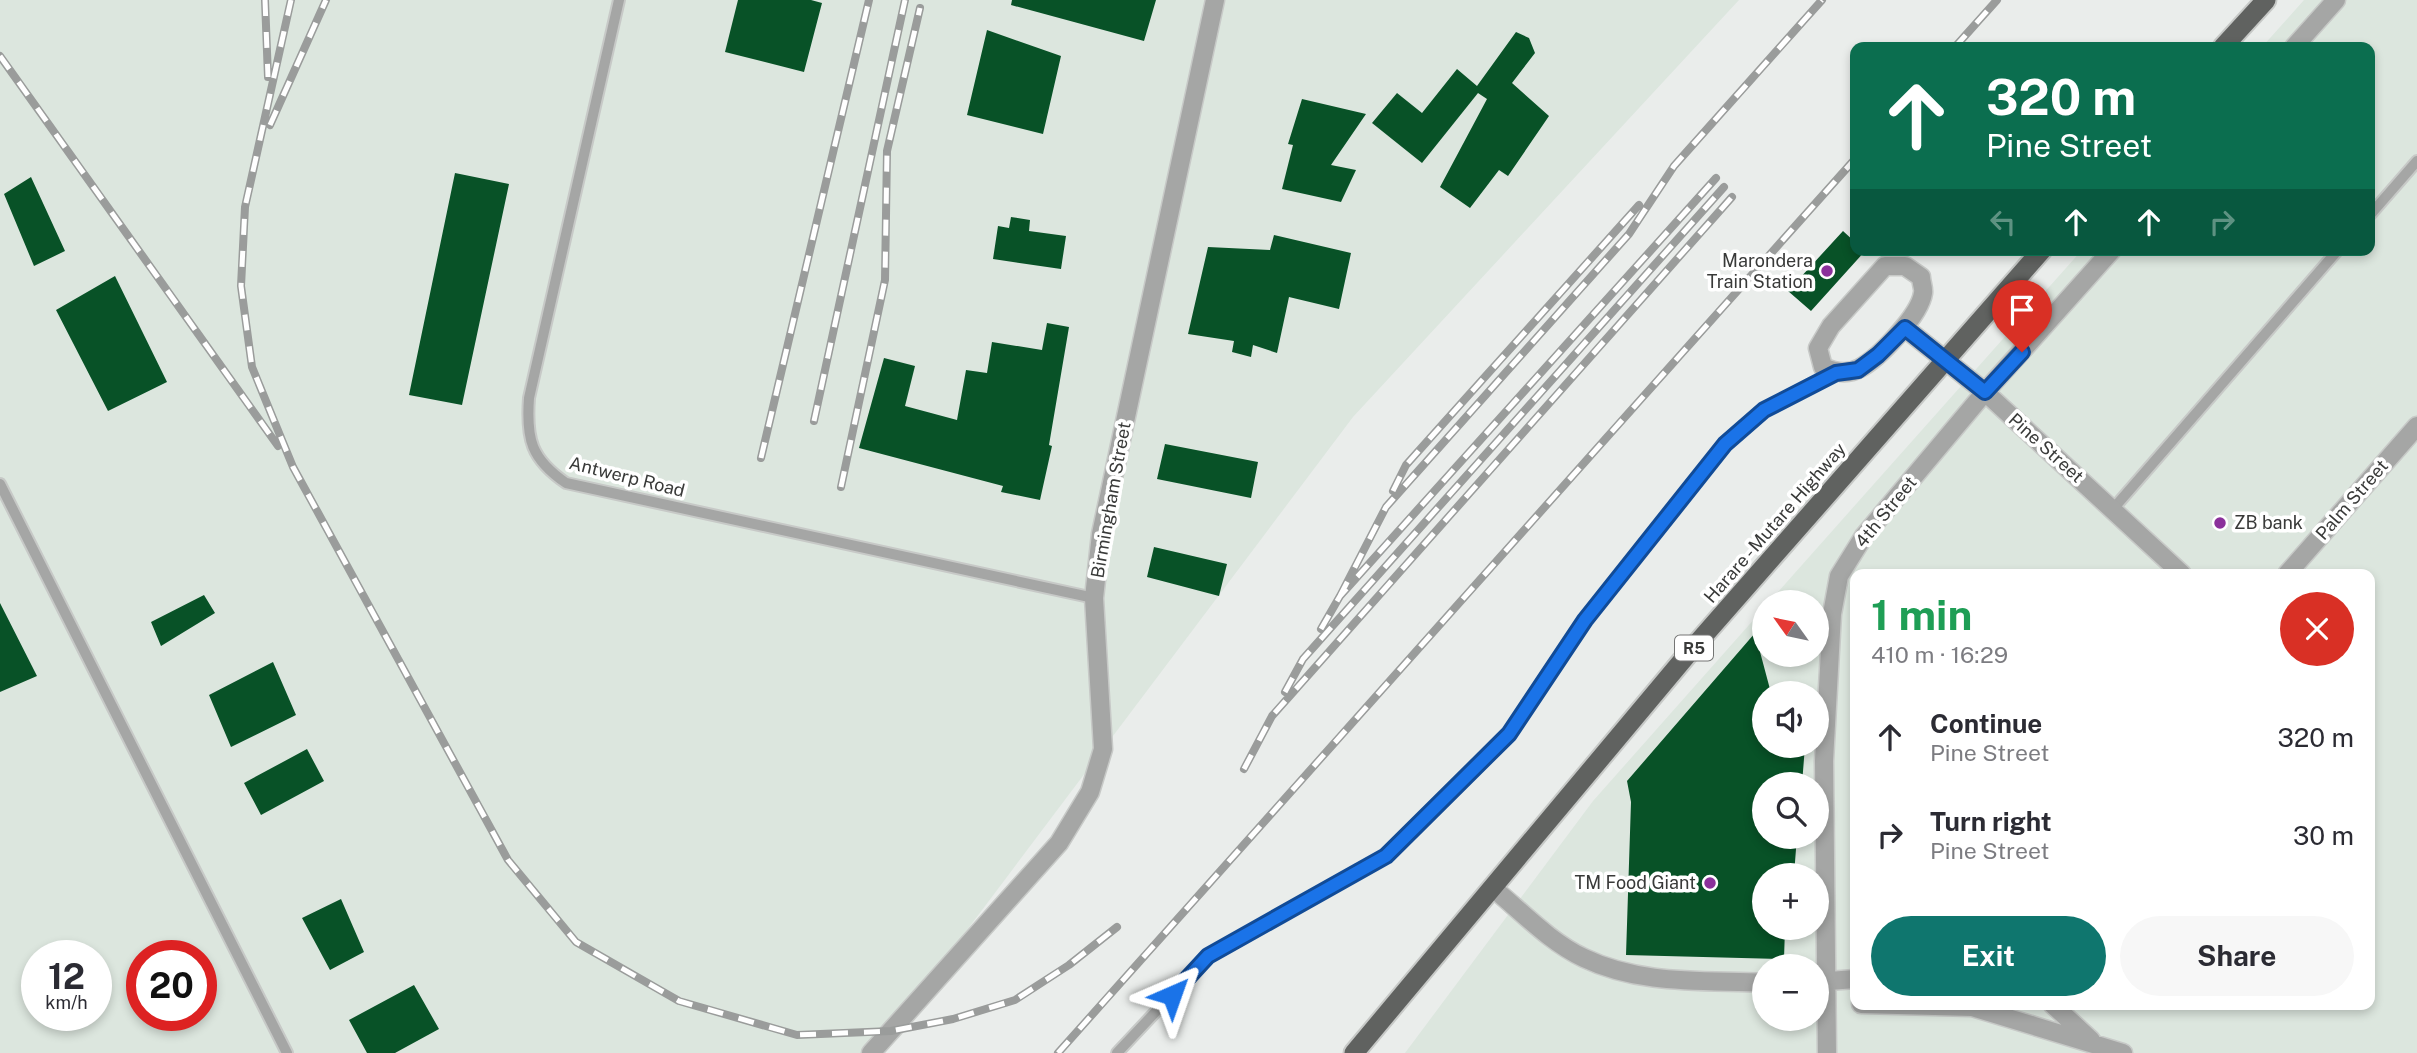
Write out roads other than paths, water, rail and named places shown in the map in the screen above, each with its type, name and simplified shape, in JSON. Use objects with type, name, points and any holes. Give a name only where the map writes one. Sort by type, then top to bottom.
[{"type":"highway","points":[[2228,42],[2266,0]]},
{"type":"highway","name":"Harare - Mutare Highway","points":[[1363,1049],[1692,649],[2037,256]]},
{"type":"street","name":"Birmingham Street","points":[[871,1053],[1059,843],[1090,792],[1103,748],[1094,598],[1101,534],[1215,0]]},
{"type":"street","points":[[2298,42],[2336,0]]},
{"type":"street","name":"4th Street","points":[[1822,954],[1824,761],[1832,614],[1839,576],[1864,536],[1985,392],[2107,256]]},
{"type":"street","points":[[1885,266],[1905,266],[1921,277],[1923,294],[1905,328],[1878,355],[1858,370],[1836,373],[1823,367],[1818,348],[1831,326],[1885,266]]},
{"type":"street","name":"Pine Street","points":[[1905,328],[1985,392],[2177,569]]},
{"type":"street","name":"Palm Street","points":[[2291,569],[2417,426]]},
{"type":"street","points":[[1494,889],[1549,935],[1582,957],[1612,969],[1665,981],[1752,983]]},
{"type":"street","points":[[1829,981],[1850,979]]},
{"type":"street","points":[[1829,1002],[1850,1004]]},
{"type":"street","points":[[1989,1010],[2087,1036],[2123,1053]]},
{"type":"street","points":[[2059,1010],[2087,1036]]},
{"type":"street","points":[[2076,1010],[2087,1036]]},
{"type":"street","name":"4th Street","points":[[1825,1031],[1827,1053]]},
{"type":"lane","name":"Antwerp Road","points":[[619,0],[529,398],[527,429],[547,470],[566,483],[1094,598]]},
{"type":"lane","points":[[2375,209],[2417,161]]},
{"type":"lane","points":[[2113,509],[2134,481],[2333,256]]},
{"type":"lane","points":[[1117,1053],[1208,956],[1386,856],[1509,734],[1585,620],[1725,444],[1764,410],[1836,373]]},
{"type":"lane","points":[[0,484],[287,1053]]},
{"type":"railway","points":[[265,0],[268,77]]},
{"type":"railway","points":[[291,0],[245,207],[241,286],[252,367],[293,467],[508,860],[576,942],[679,1001],[797,1035],[891,1031],[953,1019],[1015,1000],[1069,965],[1117,927]]},
{"type":"railway","points":[[270,125],[326,0]]},
{"type":"railway","points":[[761,458],[869,0]]},
{"type":"railway","points":[[814,421],[905,0]]},
{"type":"railway","points":[[1340,596],[1386,507],[1629,234],[1674,166],[1822,0]]},
{"type":"railway","points":[[1959,42],[1997,0]]},
{"type":"railway","points":[[841,487],[885,280],[887,151],[920,8]]},
{"type":"railway","points":[[0,56],[278,446]]},
{"type":"railway","points":[[1058,1053],[1850,165]]},
{"type":"railway","points":[[1321,629],[1340,596],[1716,178]]},
{"type":"railway","points":[[1285,692],[1303,659],[1724,187]]},
{"type":"railway","points":[[1244,769],[1272,716],[1732,197]]},
{"type":"railway","points":[[1393,491],[1406,465],[1639,205]]},
{"type":"place","name":"Marondera Train Station","points":[[1827,271]]},
{"type":"place","name":"ZB bank","points":[[2220,523]]},
{"type":"place","name":"TM Food Giant","points":[[1710,883]]}]
